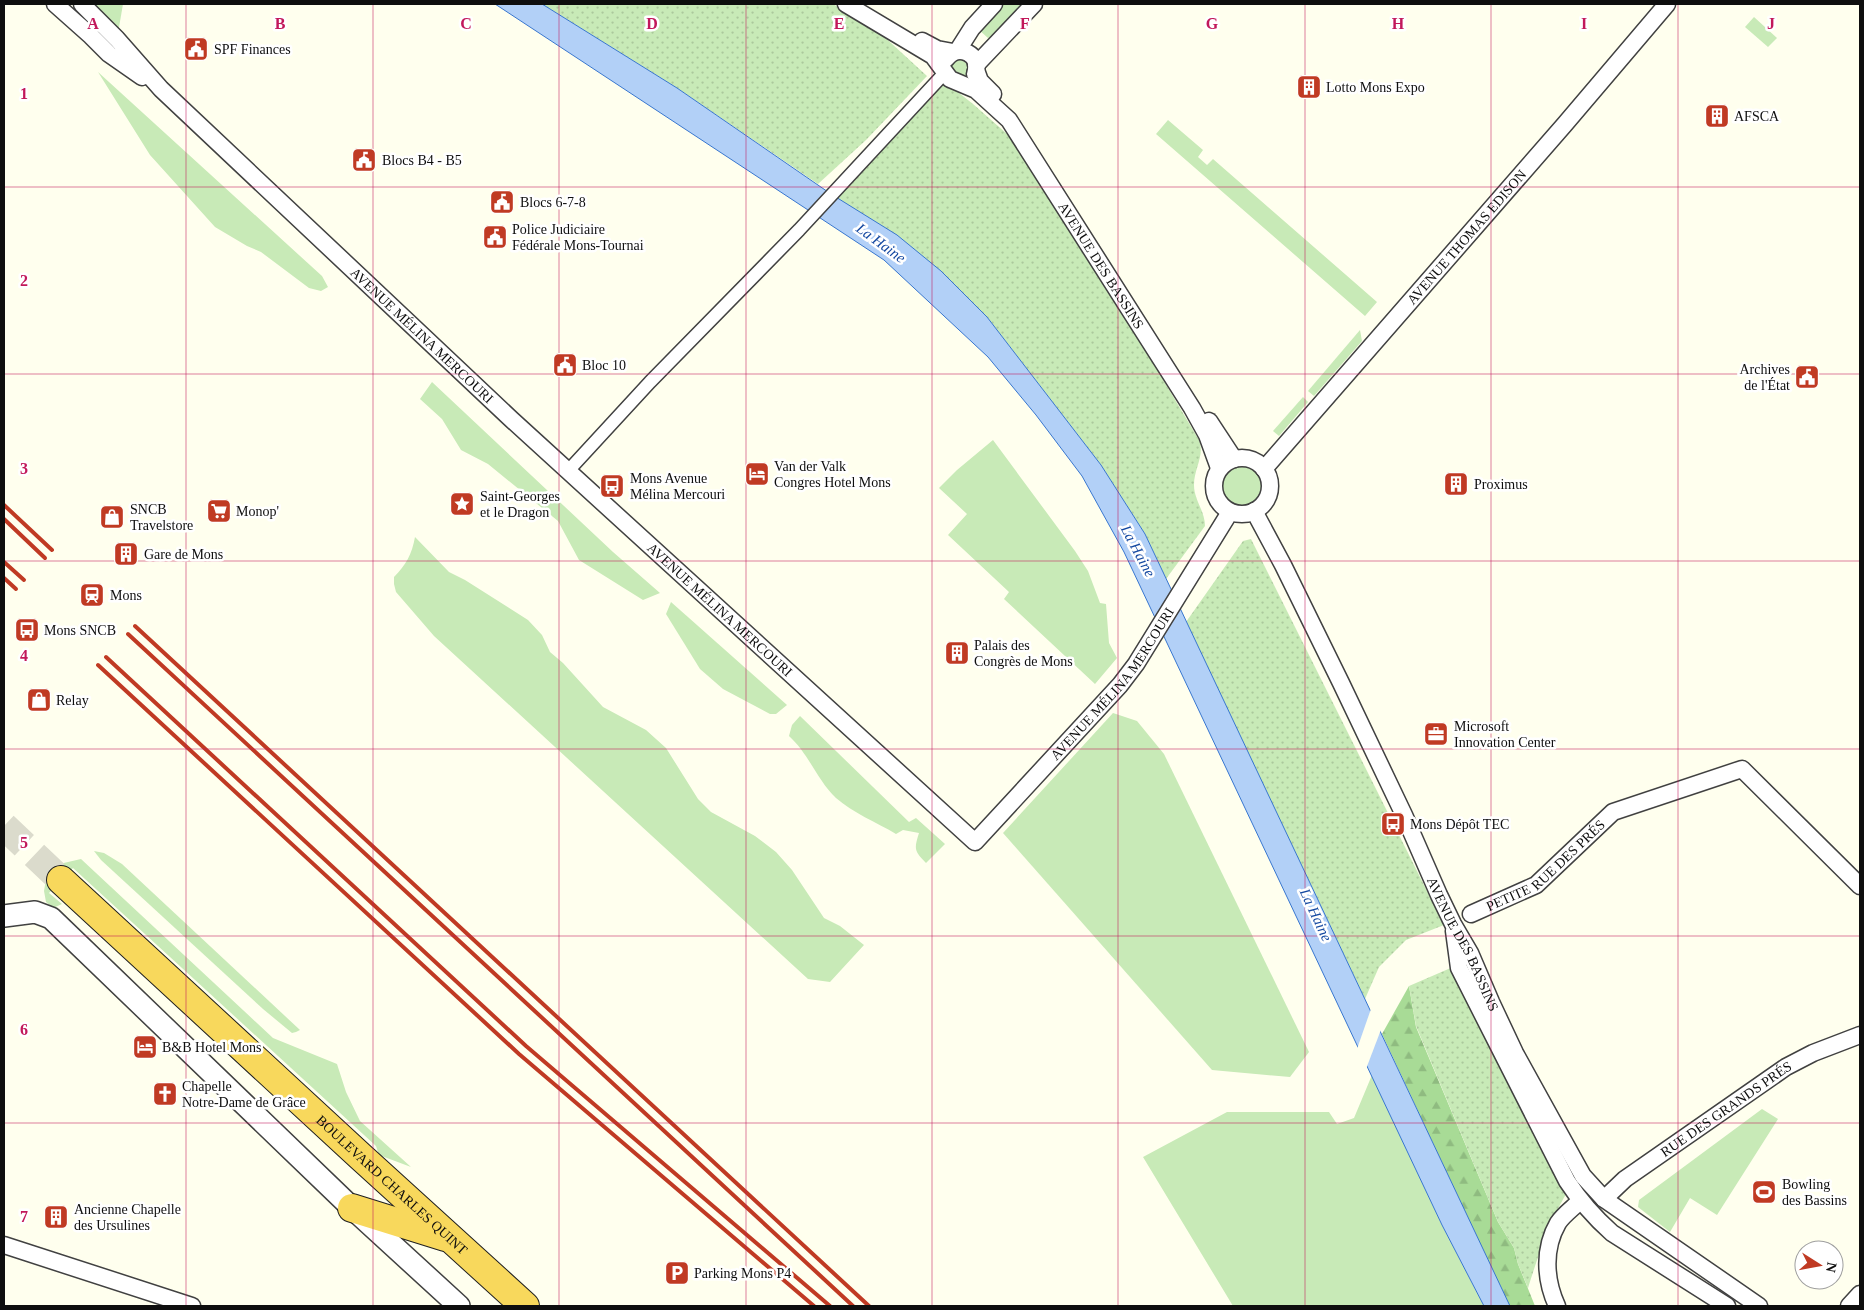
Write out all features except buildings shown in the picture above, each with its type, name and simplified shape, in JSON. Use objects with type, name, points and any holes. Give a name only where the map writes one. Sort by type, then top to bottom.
[{"type":"highway","name":"BOULEVARD CHARLES QUINT","points":[[61,880],[353,1150],[526,1306]]},
{"type":"highway","points":[[352,1208],[454,1240]]},
{"type":"street","name":"AVENUE MÉLINA MERCOURI","points":[[55,4],[92,36],[109,54],[161,89]]},
{"type":"street","name":"AVENUE MÉLINA MERCOURI","points":[[82,4],[117,39],[161,89],[568,471],[975,842],[1120,685],[1136,664],[1230,512]]},
{"type":"street","points":[[846,4],[933,56],[942,74],[960,83],[970,79],[979,63],[1034,4]]},
{"type":"street","points":[[861,4],[937,49],[963,50],[972,55],[979,63]]},
{"type":"street","points":[[568,471],[650,382],[799,230],[942,74],[945,60],[955,51],[972,28],[994,4]]},
{"type":"street","name":"AVENUE THOMAS EDISON","points":[[1264,469],[1565,124],[1667,4]]},
{"type":"street","name":"AVENUE DES BASSINS","points":[[979,63],[980,81],[1015,116],[1094,232],[1234,458]]},
{"type":"street","name":"AVENUE DES BASSINS","points":[[960,83],[976,90],[1009,120],[1192,408],[1207,435],[1219,468]]},
{"type":"street","points":[[1242,457],[1259,463],[1264,469],[1268,476],[1269,492],[1261,507],[1246,514],[1230,512],[1222,507],[1214,493],[1215,476],[1219,468],[1234,458],[1242,457]]},
{"type":"street","name":"AVENUE DES BASSINS","points":[[1254,511],[1283,565],[1341,683],[1453,924],[1470,953],[1490,1002],[1515,1052],[1583,1176],[1604,1199],[1759,1306]]},
{"type":"street","name":"PETITE RUE DES PRÉS","points":[[1472,914],[1536,885],[1613,812],[1742,770],[1860,886]]},
{"type":"street","points":[[4,916],[35,912],[52,918],[352,1208],[459,1306]]},
{"type":"street","points":[[1453,924],[1459,968],[1568,1182],[1580,1201],[1612,1233],[1727,1306]]},
{"type":"street","name":"RUE DES GRANDS PRÉS","points":[[1604,1199],[1624,1179],[1786,1066],[1860,1035]]},
{"type":"street","points":[[1557,1306],[1551,1293],[1547,1256],[1552,1236],[1559,1222],[1580,1201]]},
{"type":"street","points":[[4,1245],[192,1306]]},
{"type":"street","points":[[1848,1306],[1860,1294]]},
{"type":"green space","points":[[82,4],[123,4],[117,39]]},
{"type":"green space","points":[[542,4],[833,4],[879,32],[927,76],[866,140],[818,184],[677,88]]},
{"type":"green space","points":[[1000,4],[1024,4],[992,37],[988,38],[978,29]]},
{"type":"green space","points":[[1754,17],[1777,38],[1768,47],[1745,27]]},
{"type":"green space","points":[[968,58],[970,74],[964,78],[956,78],[949,63],[951,60]]},
{"type":"green space","points":[[98,72],[322,276],[328,287],[321,291],[309,288],[261,252],[215,227],[150,155]]},
{"type":"green space","points":[[940,78],[1015,141],[1102,277],[1199,440],[1201,451],[1194,479],[1194,490],[1205,526],[1166,579],[1145,534],[1101,465],[987,317],[941,271],[831,194]]},
{"type":"green space","points":[[1168,120],[1203,150],[1198,157],[1207,165],[1213,159],[1377,302],[1365,316],[1156,134]]},
{"type":"green space","points":[[1360,330],[1362,341],[1314,396],[1308,391]]},
{"type":"green space","points":[[432,382],[613,552],[660,593],[643,600],[579,560],[558,521],[488,464],[461,450],[442,419],[420,399]]},
{"type":"green space","points":[[1303,397],[1308,402],[1279,436],[1273,431]]},
{"type":"green space","points":[[993,440],[1075,551],[1088,571],[1100,603],[1106,604],[1109,643],[1117,658],[1095,684],[1004,599],[1009,592],[948,535],[967,514],[939,488]]},
{"type":"green space","points":[[1238,462],[1248,462],[1262,472],[1266,485],[1262,498],[1256,504],[1248,508],[1238,508],[1224,498],[1220,490],[1220,480],[1230,466]]},
{"type":"green space","points":[[415,537],[449,572],[528,620],[542,635],[550,652],[563,663],[603,707],[646,730],[666,748],[698,799],[711,812],[755,836],[776,852],[792,870],[824,918],[840,926],[864,945],[830,982],[808,979],[434,636],[396,592],[394,584],[394,577],[408,559]]},
{"type":"green space","points":[[1251,539],[1444,925],[1406,940],[1379,967],[1365,999],[1186,622],[1243,541]]},
{"type":"green space","points":[[671,602],[787,705],[776,714],[770,714],[723,689],[700,669],[666,614]]},
{"type":"green space","points":[[1113,713],[1137,721],[1164,754],[1309,1052],[1290,1077],[1212,1070],[1003,833]]},
{"type":"green space","points":[[800,716],[909,822],[916,818],[945,844],[926,863],[919,856],[916,849],[919,833],[903,830],[896,834],[850,808],[829,791],[802,751],[789,736],[792,725]]},
{"type":"green space","points":[[94,851],[104,853],[122,864],[300,1030],[292,1033],[263,1009],[101,860]]},
{"type":"green space","points":[[81,859],[273,1038],[337,1064],[346,1092],[360,1121],[411,1167],[379,1155],[376,1146],[73,868],[49,893],[62,904],[53,908],[46,902],[44,891],[47,873],[55,865]]},
{"type":"green space","points":[[1453,967],[1528,1124],[1566,1194],[1549,1228],[1528,1288],[1518,1264],[1514,1248],[1498,1222],[1416,1026],[1409,986]]},
{"type":"green space","points":[[1409,986],[1416,1027],[1498,1222],[1514,1248],[1518,1264],[1535,1306],[1509,1306],[1382,1034]]},
{"type":"green space","points":[[1372,1075],[1442,1225],[1484,1306],[1233,1306],[1143,1157],[1227,1112],[1329,1112],[1337,1124],[1354,1118]]},
{"type":"green space","points":[[1762,1109],[1778,1119],[1717,1215],[1690,1198],[1670,1232],[1638,1207],[1639,1200]]},
{"type":"water","name":"La Haine","points":[[495,4],[542,4],[677,88],[831,194],[897,235],[941,271],[987,317],[1101,465],[1145,534],[1510,1306],[1484,1306],[1442,1225],[1124,552],[1082,476],[1036,415],[988,357],[884,260]]},
{"type":"pier","points":[[1372,1006],[1382,1027],[1366,1069],[1357,1049]]},
{"type":"tunnel","points":[[4,826],[61,880]]},
{"type":"railway","points":[[4,505],[52,550]]},
{"type":"railway","points":[[4,519],[45,558]]},
{"type":"railway","points":[[4,562],[24,580]]},
{"type":"railway","points":[[4,578],[16,589]]},
{"type":"railway","points":[[135,626],[869,1306]]},
{"type":"railway","points":[[128,634],[853,1306]]},
{"type":"railway","points":[[106,657],[526,1046],[830,1306]]},
{"type":"railway","points":[[98,665],[519,1054],[814,1306]]},
{"type":"place","name":"SPF Finances","points":[[196,49]]},
{"type":"place","name":"Lotto Mons Expo","points":[[1309,87]]},
{"type":"place","name":"AFSCA","points":[[1717,116]]},
{"type":"place","name":"Blocs B4 - B5","points":[[364,160]]},
{"type":"place","name":"Blocs 6-7-8","points":[[502,202]]},
{"type":"place","name":"Police Judiciaire Fédérale Mons-Tournai","points":[[495,237]]},
{"type":"place","name":"Bloc 10","points":[[565,365]]},
{"type":"place","name":"Archives de l'État","points":[[1807,377]]},
{"type":"place","name":"Van der Valk Congres Hotel Mons","points":[[757,474]]},
{"type":"place","name":"Proximus","points":[[1456,484]]},
{"type":"place","name":"Mons Avenue Mélina Mercouri","points":[[612,486]]},
{"type":"place","name":"Saint-Georges et le Dragon","points":[[462,504]]},
{"type":"place","name":"Monop'","points":[[219,511]]},
{"type":"place","name":"SNCB Travelstore","points":[[112,517]]},
{"type":"place","name":"Gare de Mons","points":[[126,554]]},
{"type":"place","name":"Mons","points":[[92,595]]},
{"type":"place","name":"Mons SNCB","points":[[27,630]]},
{"type":"place","name":"Palais des Congrès de Mons","points":[[957,653]]},
{"type":"place","name":"Relay","points":[[39,700]]},
{"type":"place","name":"Microsoft Innovation Center","points":[[1436,734]]},
{"type":"place","name":"Mons Dépôt TEC","points":[[1393,824]]},
{"type":"place","name":"B&B Hotel Mons","points":[[145,1047]]},
{"type":"place","name":"Chapelle Notre-Dame de Grâce","points":[[165,1094]]},
{"type":"place","name":"Bowling des Bassins","points":[[1764,1192]]},
{"type":"place","name":"Ancienne Chapelle des Ursulines","points":[[56,1217]]},
{"type":"place","name":"Parking Mons P4","points":[[677,1273]]}]
